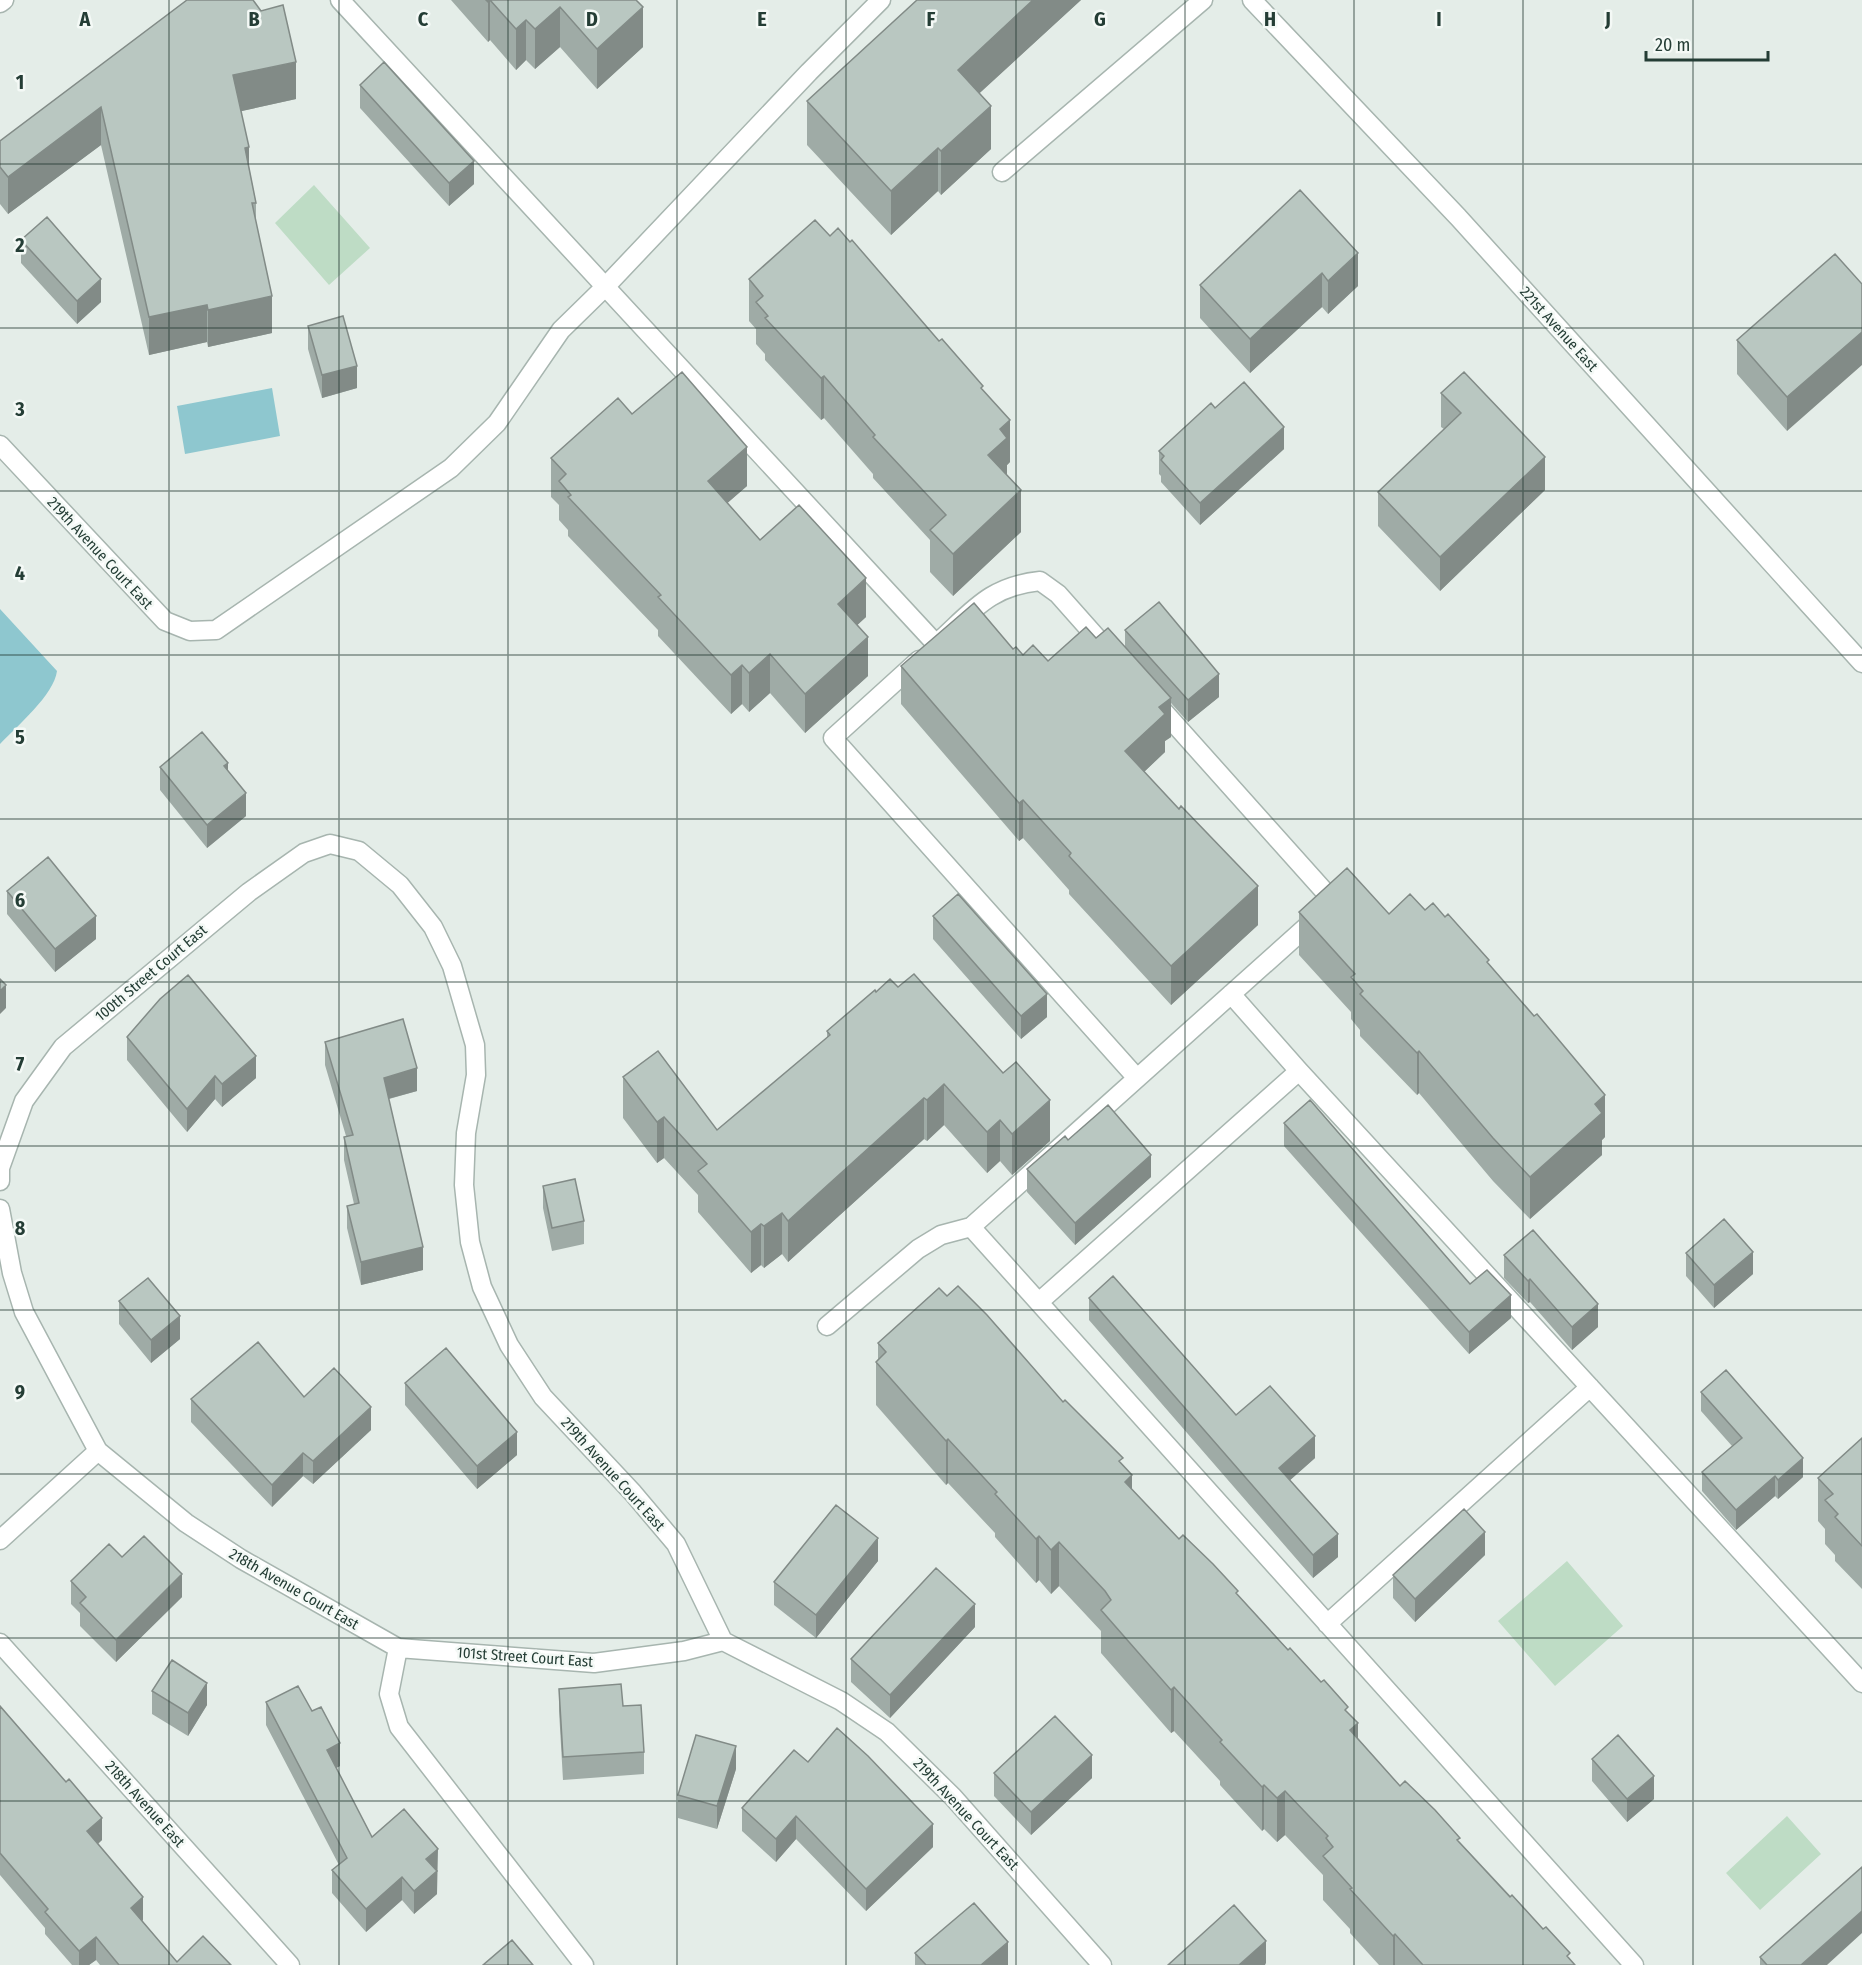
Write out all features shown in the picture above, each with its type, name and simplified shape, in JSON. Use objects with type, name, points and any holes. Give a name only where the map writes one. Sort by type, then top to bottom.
[{"type":"street","points":[[0,3],[4,0]]},
{"type":"street","points":[[340,0],[936,644]]},
{"type":"street","points":[[606,286],[809,72],[881,0]]},
{"type":"street","points":[[1002,172],[1203,0]]},
{"type":"street","name":"221st Avenue East","points":[[1252,0],[1458,217],[1862,663]]},
{"type":"street","name":"219th Avenue Court East","points":[[0,445],[165,621],[190,631],[216,630],[451,468],[497,423],[561,330],[606,286]]},
{"type":"street","points":[[1129,673],[1058,594],[1040,581],[1015,584],[992,594],[833,738],[1136,1077]]},
{"type":"street","points":[[827,1326],[918,1249],[941,1235],[971,1227],[1334,902],[1144,691]]},
{"type":"street","name":"100th Street Court East","points":[[0,1168],[24,1101],[63,1047],[241,899],[304,853],[330,844],[359,851]]},
{"type":"street","name":"219th Avenue Court East","points":[[359,851],[400,885],[434,927],[452,966],[475,1045],[476,1075],[466,1133],[464,1185],[470,1242],[482,1287],[509,1345],[543,1397],[633,1493],[676,1544],[723,1641],[841,1701],[887,1732],[953,1797],[1102,1965]]},
{"type":"street","points":[[1232,994],[1299,1071],[1862,1683]]},
{"type":"street","points":[[1039,1302],[1299,1071]]},
{"type":"street","points":[[0,1168],[0,1181]]},
{"type":"street","name":"218th Avenue Court East","points":[[0,1209],[12,1273],[24,1312],[98,1451],[186,1523],[241,1559],[398,1648]]},
{"type":"street","points":[[971,1227],[1634,1965]]},
{"type":"street","points":[[1327,1624],[1590,1388]]},
{"type":"street","points":[[0,1540],[98,1451]]},
{"type":"street","name":"101st Street Court East","points":[[398,1648],[594,1663],[684,1651],[723,1641]]},
{"type":"street","name":"218th Avenue East","points":[[0,1643],[290,1965]]},
{"type":"street","points":[[398,1648],[389,1694],[399,1727],[584,1965]]},
{"type":"green space","points":[[314,185],[370,248],[329,285],[275,223]]},
{"type":"green space","points":[[1567,1561],[1623,1626],[1555,1686],[1498,1621]]},
{"type":"green space","points":[[1787,1816],[1821,1854],[1760,1910],[1726,1873]]},
{"type":"water","points":[[272,388],[280,436],[185,454],[177,406]]},
{"type":"water","points":[[0,609],[57,671],[42,700],[0,744]]},
{"type":"building","points":[[187,0],[253,0],[261,11],[283,5],[296,62],[233,75],[249,147],[245,148],[256,203],[252,203],[272,296],[208,310],[207,305],[149,317],[101,107],[8,177],[0,167],[0,141]]},
{"type":"building","points":[[490,0],[636,0],[643,7],[597,49],[560,7],[535,29],[526,20],[516,29]]},
{"type":"building","points":[[917,0],[1033,0],[958,70],[991,106],[941,151],[938,148],[891,191],[807,101]]},
{"type":"building","points":[[384,62],[474,161],[449,183],[360,85]]},
{"type":"building","points":[[1300,190],[1358,253],[1328,281],[1322,273],[1250,339],[1200,285]]},
{"type":"building","points":[[47,217],[101,279],[77,301],[21,240]]},
{"type":"building","points":[[815,220],[830,236],[838,228],[850,242],[852,240],[939,341],[942,339],[1010,420],[1000,429],[1007,438],[988,455],[1021,490],[953,554],[930,530],[946,515],[873,437],[875,435],[824,376],[821,378],[765,318],[768,316],[756,302],[763,296],[749,279]]},
{"type":"building","points":[[1835,254],[1862,284],[1862,332],[1787,397],[1737,340]]},
{"type":"building","points":[[343,316],[357,366],[322,375],[308,326]]},
{"type":"building","points":[[682,372],[747,447],[708,481],[760,540],[799,505],[866,578],[838,604],[868,637],[805,694],[770,654],[749,673],[742,665],[731,675],[658,597],[661,595],[568,497],[571,495],[559,481],[566,474],[551,458],[618,398],[632,414]]},
{"type":"building","points":[[1464,372],[1545,457],[1440,557],[1378,492],[1461,413],[1441,393]]},
{"type":"building","points":[[1244,382],[1284,427],[1200,503],[1161,460],[1164,456],[1159,451],[1211,403],[1215,408]]},
{"type":"building","points":[[1159,602],[1219,674],[1188,700],[1125,630]]},
{"type":"building","points":[[974,603],[1013,649],[1016,647],[1023,655],[1033,645],[1048,661],[1086,627],[1096,638],[1108,628],[1171,698],[1159,707],[1165,714],[1125,751],[1179,809],[1181,806],[1258,886],[1171,966],[1069,856],[1071,853],[1023,800],[1019,803],[901,666]]},
{"type":"building","points":[[202,732],[228,763],[224,766],[246,793],[207,825],[160,767]]},
{"type":"building","points":[[48,857],[96,916],[55,949],[7,891]]},
{"type":"building","points":[[1347,868],[1389,914],[1410,894],[1425,910],[1433,903],[1445,917],[1448,914],[1489,960],[1487,962],[1534,1016],[1537,1014],[1605,1095],[1595,1104],[1602,1113],[1530,1177],[1493,1138],[1419,1051],[1417,1053],[1360,994],[1363,991],[1351,977],[1355,974],[1299,912]]},
{"type":"building","points":[[958,894],[1047,994],[1021,1016],[933,916]]},
{"type":"building","points":[[914,974],[1003,1073],[1016,1062],[1050,1100],[1012,1134],[1000,1120],[987,1132],[944,1084],[927,1100],[924,1098],[788,1221],[782,1213],[751,1232],[698,1171],[707,1164],[664,1117],[657,1122],[623,1077],[658,1051],[717,1130],[830,1035],[827,1031],[875,990],[876,992],[890,979],[898,987]]},
{"type":"building","points":[[188,975],[256,1056],[222,1084],[215,1076],[187,1109],[127,1037],[160,999]]},
{"type":"building","points":[[0,979],[6,985],[0,991]]},
{"type":"building","points":[[403,1019],[417,1068],[384,1078],[423,1247],[361,1262],[347,1206],[359,1203],[344,1137],[353,1135],[325,1042]]},
{"type":"building","points":[[1310,1100],[1470,1284],[1487,1270],[1511,1295],[1469,1332],[1284,1123]]},
{"type":"building","points":[[1108,1105],[1151,1155],[1075,1223],[1027,1169],[1065,1136],[1068,1140]]},
{"type":"building","points":[[575,1179],[584,1221],[552,1228],[543,1186]]},
{"type":"building","points":[[1724,1219],[1753,1252],[1714,1285],[1686,1253]]},
{"type":"building","points":[[1533,1230],[1598,1304],[1572,1327],[1530,1279],[1528,1281],[1504,1255]]},
{"type":"building","points":[[1113,1276],[1236,1415],[1270,1386],[1315,1436],[1279,1468],[1338,1534],[1313,1555],[1089,1298]]},
{"type":"building","points":[[148,1278],[180,1316],[151,1340],[119,1301]]},
{"type":"building","points":[[958,1286],[987,1315],[1063,1402],[1065,1400],[1123,1458],[1119,1461],[1132,1475],[1125,1482],[1179,1539],[1183,1535],[1213,1564],[1288,1650],[1290,1648],[1321,1682],[1324,1680],[1348,1707],[1345,1710],[1358,1723],[1350,1730],[1400,1786],[1405,1781],[1435,1810],[1460,1838],[1457,1840],[1510,1897],[1512,1895],[1543,1929],[1546,1927],[1570,1953],[1567,1956],[1575,1965],[1423,1965],[1350,1889],[1352,1888],[1323,1856],[1333,1847],[1326,1838],[1328,1836],[1285,1791],[1277,1798],[1264,1785],[1262,1787],[1220,1742],[1222,1740],[1174,1687],[1171,1690],[1101,1610],[1111,1600],[1105,1591],[1059,1542],[1051,1550],[1039,1536],[1036,1539],[995,1494],[997,1492],[948,1439],[946,1441],[876,1362],[886,1352],[878,1343],[939,1288],[947,1296]]},
{"type":"building","points":[[258,1342],[304,1397],[334,1368],[371,1407],[313,1461],[303,1453],[272,1485],[191,1399]]},
{"type":"building","points":[[446,1348],[517,1432],[477,1466],[405,1383]]},
{"type":"building","points":[[1726,1370],[1803,1458],[1778,1480],[1775,1476],[1736,1510],[1702,1472],[1742,1438],[1701,1392]]},
{"type":"building","points":[[1862,1438],[1862,1546],[1835,1517],[1838,1514],[1825,1500],[1833,1494],[1818,1478]]},
{"type":"building","points":[[836,1505],[878,1538],[816,1615],[774,1582]]},
{"type":"building","points":[[1464,1509],[1485,1532],[1415,1599],[1393,1575]]},
{"type":"building","points":[[144,1536],[182,1574],[116,1640],[80,1603],[86,1597],[71,1581],[109,1544],[122,1557]]},
{"type":"building","points":[[936,1568],[975,1604],[890,1695],[851,1659]]},
{"type":"building","points":[[172,1660],[207,1683],[188,1713],[152,1691]]},
{"type":"building","points":[[621,1684],[623,1706],[641,1705],[644,1752],[563,1757],[559,1689]]},
{"type":"building","points":[[298,1686],[312,1711],[321,1707],[340,1743],[327,1750],[372,1837],[404,1809],[438,1849],[426,1859],[437,1871],[414,1891],[402,1877],[366,1909],[332,1870],[347,1858],[266,1702]]},
{"type":"building","points":[[0,1706],[66,1782],[69,1779],[102,1818],[87,1831],[143,1897],[131,1908],[177,1962],[203,1936],[231,1965],[119,1965],[96,1937],[79,1951],[45,1912],[48,1909],[0,1853]]},
{"type":"building","points":[[1055,1716],[1092,1755],[1031,1812],[994,1773]]},
{"type":"building","points":[[837,1728],[868,1756],[933,1824],[866,1889],[796,1816],[776,1839],[742,1808],[794,1750],[808,1762]]},
{"type":"building","points":[[696,1735],[736,1746],[717,1806],[678,1795]]},
{"type":"building","points":[[1618,1735],[1654,1776],[1627,1799],[1592,1759]]},
{"type":"building","points":[[1862,1867],[1862,1911],[1801,1965],[1767,1965],[1760,1957]]},
{"type":"building","points":[[974,1903],[1008,1942],[981,1965],[926,1965],[915,1953]]},
{"type":"building","points":[[1234,1905],[1266,1941],[1239,1965],[1168,1965]]},
{"type":"building","points":[[512,1940],[533,1965],[483,1965]]}]
